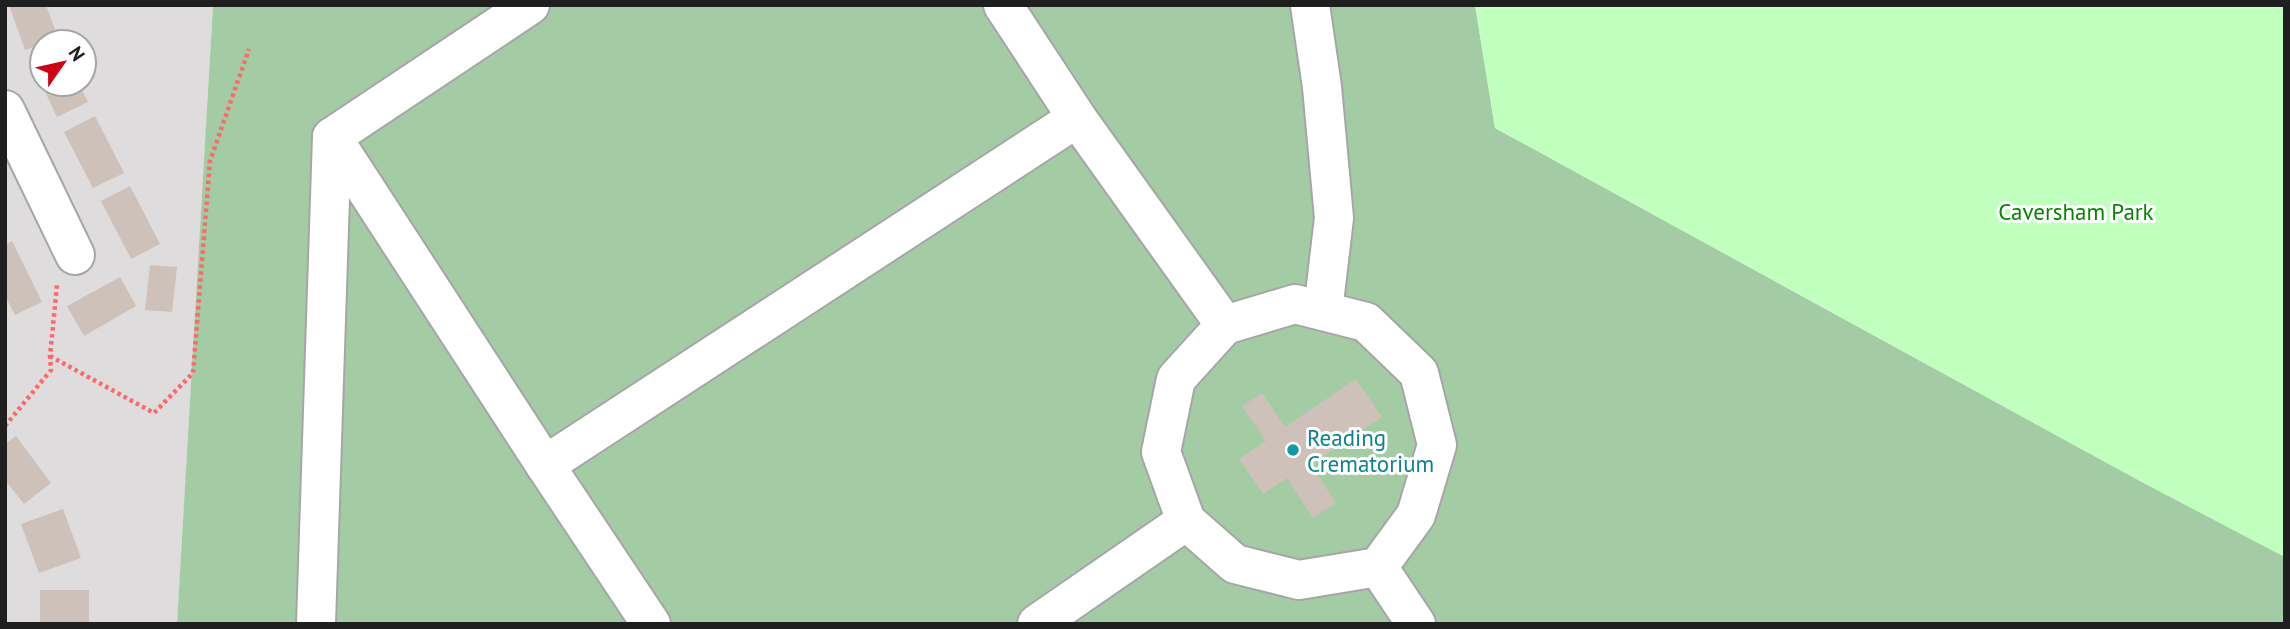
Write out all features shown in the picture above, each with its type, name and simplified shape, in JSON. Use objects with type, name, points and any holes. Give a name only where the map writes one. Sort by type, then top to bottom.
[{"type":"street","points":[[332,137],[530,5]]},
{"type":"street","points":[[1003,5],[1077,118],[1225,325]]},
{"type":"street","points":[[1310,5],[1322,87],[1334,218],[1323,311]]},
{"type":"street","points":[[5,110],[75,255]]},
{"type":"street","points":[[545,465],[1077,118]]},
{"type":"street","points":[[332,137],[651,624]]},
{"type":"street","points":[[316,624],[332,137]]},
{"type":"street","points":[[1295,304],[1366,322],[1419,373],[1437,445],[1416,515],[1378,567],[1299,580],[1235,564],[1186,521],[1161,452],[1176,379],[1225,325],[1295,304]]},
{"type":"street","points":[[1037,624],[1186,521]]},
{"type":"street","points":[[1378,567],[1416,624]]},
{"type":"path","points":[[50,356],[153,412],[193,373],[210,161],[249,49]]},
{"type":"path","points":[[5,426],[51,370],[50,356],[59,273],[75,255]]},
{"type":"shaded area","points":[[5,5],[213,5],[177,624],[5,624]]},
{"type":"green space","points":[[213,5],[1475,5],[1495,128],[2140,481],[2285,557],[2285,624],[177,624]]},
{"type":"green space","name":"Caversham Park","points":[[1475,5],[2285,5],[2285,557],[2140,481],[1495,128]]},
{"type":"building","points":[[9,5],[46,5],[54,28],[28,28],[28,49],[25,50]]},
{"type":"building","points":[[48,98],[86,98],[88,102],[57,117]]},
{"type":"building","points":[[95,116],[124,173],[93,188],[64,132]]},
{"type":"building","points":[[130,186],[160,244],[131,259],[101,201]]},
{"type":"building","points":[[12,241],[42,302],[15,315],[5,296],[5,245]]},
{"type":"building","points":[[150,265],[177,267],[172,312],[145,310]]},
{"type":"building","points":[[120,277],[136,306],[84,336],[67,306]]},
{"type":"building","name":"Reading Crematorium","points":[[1356,379],[1382,417],[1311,465],[1336,503],[1313,518],[1287,478],[1263,494],[1239,459],[1266,441],[1242,406],[1262,393],[1285,427]]},
{"type":"building","points":[[16,436],[51,483],[24,504],[5,480],[5,444]]},
{"type":"building","points":[[63,509],[81,558],[39,573],[21,524]]},
{"type":"building","points":[[40,590],[89,590],[89,624],[40,624]]},
{"type":"place","name":"Reading Crematorium","points":[[1293,450]]}]
